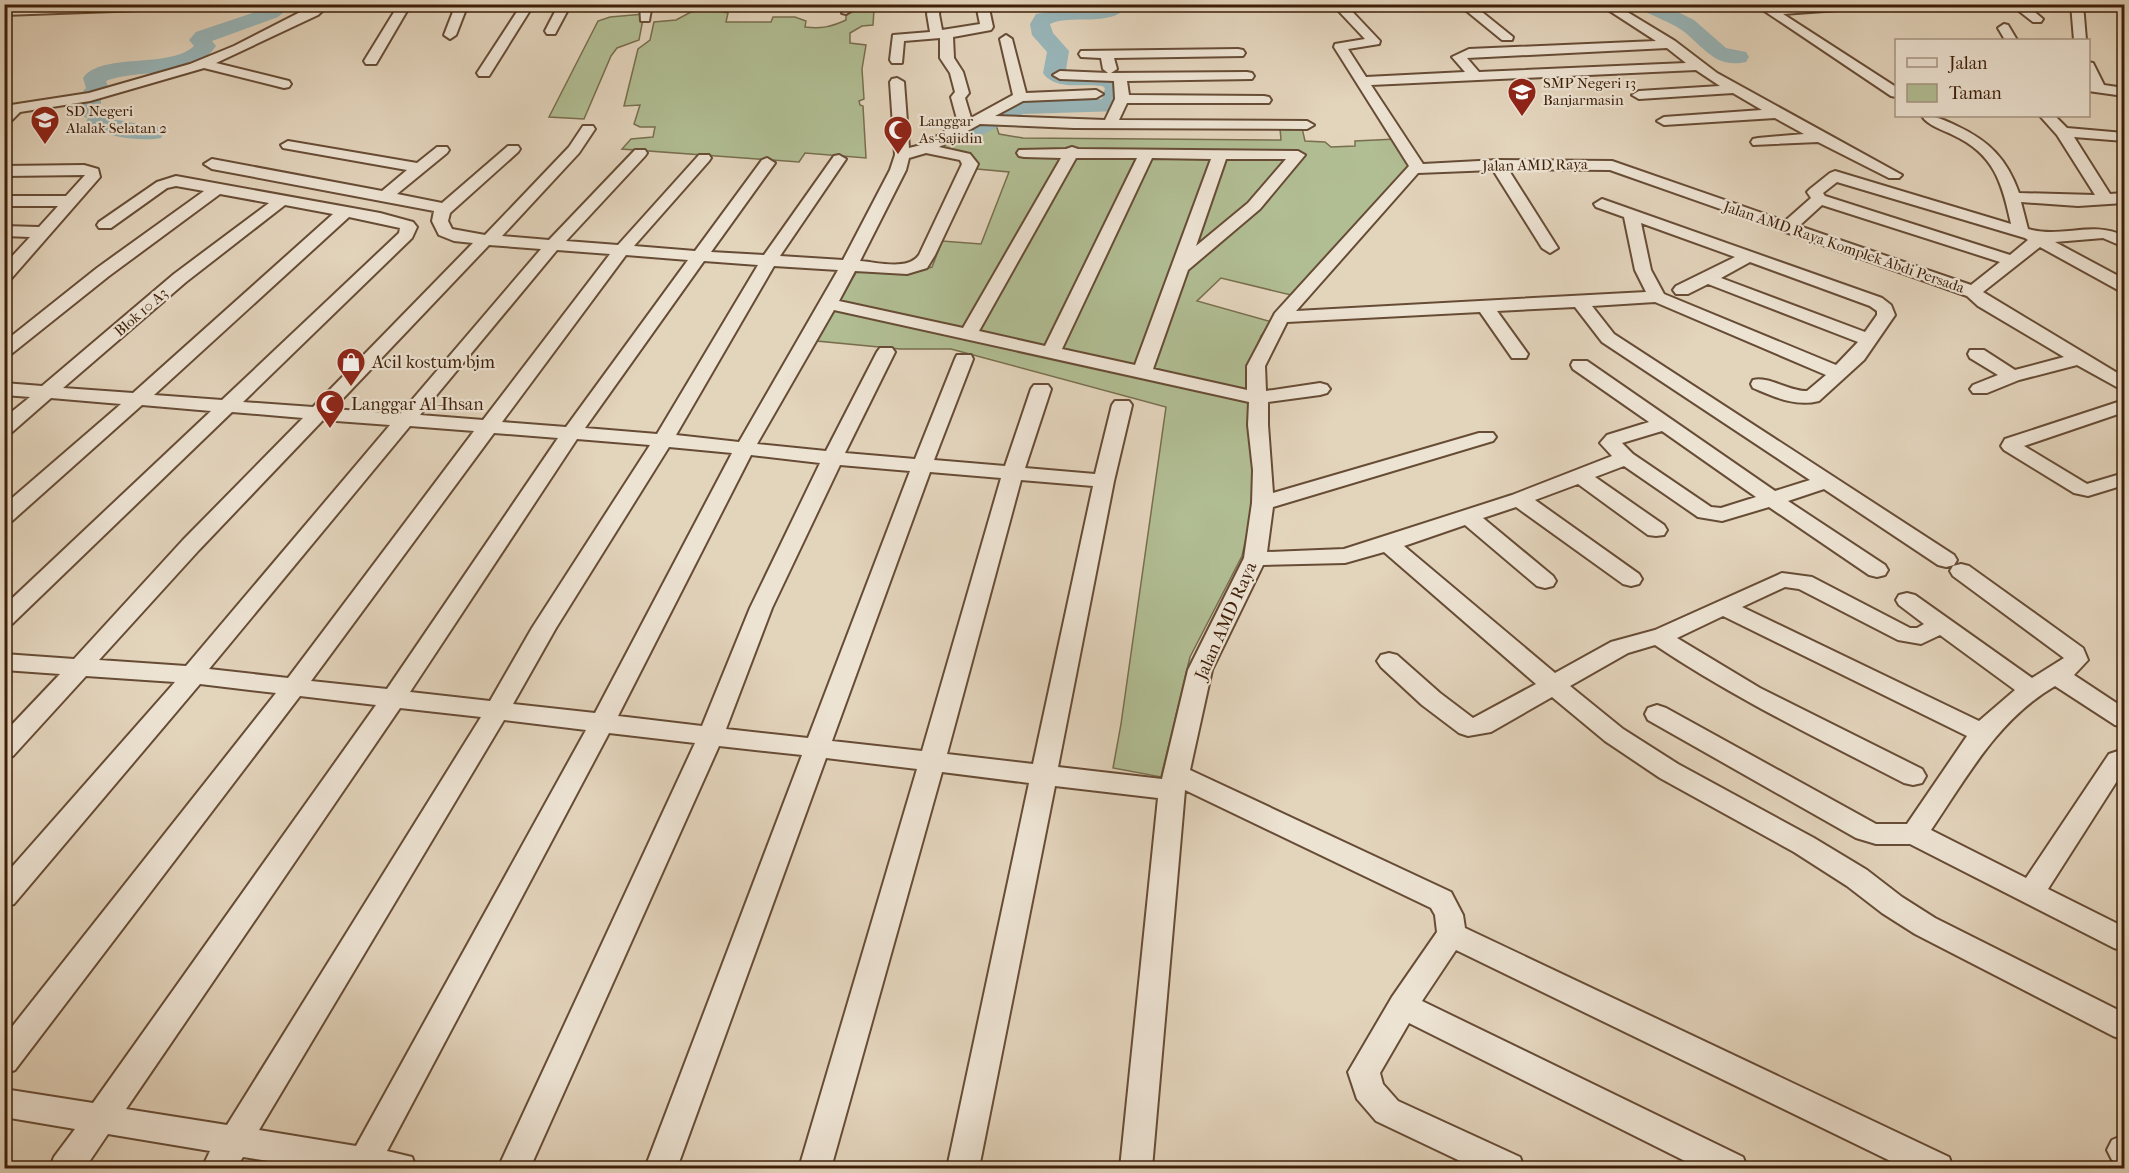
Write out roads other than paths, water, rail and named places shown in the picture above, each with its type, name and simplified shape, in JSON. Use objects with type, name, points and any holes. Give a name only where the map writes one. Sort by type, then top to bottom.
[{"type":"street","points":[[4,11],[196,4]]},
{"type":"street","points":[[4,120],[16,108],[90,97],[204,64],[265,37],[314,12],[324,4]]},
{"type":"street","points":[[371,61],[405,4]]},
{"type":"street","points":[[450,34],[462,4]]},
{"type":"street","points":[[484,73],[528,4]]},
{"type":"street","points":[[551,31],[565,4]]},
{"type":"street","points":[[645,18],[646,4]]},
{"type":"street","points":[[935,4],[933,14],[947,58],[956,72],[962,93],[958,101],[977,122],[1307,125]]},
{"type":"street","points":[[897,60],[898,34],[941,34],[987,27],[982,4]]},
{"type":"street","points":[[1338,4],[1374,41],[1340,47],[1418,168]]},
{"type":"street","points":[[1464,4],[1507,37]]},
{"type":"street","points":[[1605,4],[1670,44],[1697,66],[1820,137],[1894,175]]},
{"type":"street","points":[[1765,8],[1866,4]]},
{"type":"street","points":[[2016,4],[2037,19]]},
{"type":"street","points":[[2077,4],[2080,39]]},
{"type":"street","points":[[1765,8],[1895,92]]},
{"type":"street","points":[[2004,28],[2010,39]]},
{"type":"street","points":[[1006,39],[1020,97]]},
{"type":"street","points":[[1475,76],[1459,56],[1670,44]]},
{"type":"street","points":[[1086,54],[1238,53]]},
{"type":"street","points":[[1107,54],[1122,99],[1110,124]]},
{"type":"street","points":[[204,64],[284,84]]},
{"type":"street","points":[[1362,81],[1697,66]]},
{"type":"street","points":[[1060,75],[1247,76]]},
{"type":"street","points":[[363,1165],[602,723],[744,450],[829,304],[898,170],[902,155],[897,82]]},
{"type":"street","points":[[2094,87],[2124,92]]},
{"type":"street","points":[[1640,95],[1736,89]]},
{"type":"street","points":[[902,155],[926,148],[1020,97],[1096,94]]},
{"type":"street","points":[[1122,99],[1263,100]]},
{"type":"street","points":[[1664,121],[1780,112]]},
{"type":"street","points":[[1931,117],[1991,152],[2013,197],[2020,230]]},
{"type":"street","points":[[2048,117],[2063,132],[2106,200]]},
{"type":"street","points":[[2087,117],[2094,133]]},
{"type":"street","points":[[4,750],[191,545],[315,414],[574,150],[588,129]]},
{"type":"street","points":[[2063,132],[2124,137]]},
{"type":"street","points":[[1758,142],[1820,137]]},
{"type":"street","points":[[288,145],[419,168]]},
{"type":"street","points":[[513,149],[446,208],[440,221],[445,232],[454,236],[552,246],[907,269],[921,264],[927,255],[970,164],[965,157],[926,148]]},
{"type":"street","points":[[384,197],[442,150]]},
{"type":"street","points":[[662,1168],[966,347],[1072,152]]},
{"type":"street","points":[[4,896],[194,675],[199,664],[552,246],[640,153]]},
{"type":"street","points":[[1024,153],[1298,155],[1254,206],[1182,266]]},
{"type":"street","points":[[1051,353],[1147,153]]},
{"type":"street","points":[[1143,373],[1221,153]]},
{"type":"street","points":[[4,1061],[294,687],[621,251],[704,158]]},
{"type":"street","points":[[218,1168],[497,711],[562,597],[663,440],[769,260],[839,159]]},
{"type":"street","points":[[66,1168],[394,698],[571,434],[767,163]]},
{"type":"street","points":[[212,164],[446,208]]},
{"type":"street","name":"Jalan AMD Raya","points":[[1136,1168],[1174,782],[1200,670],[1255,558],[1263,503],[1263,470],[1258,425],[1259,398],[1255,386],[1256,366],[1281,317],[1358,233],[1393,190],[1418,168],[1600,164],[1649,179]]},
{"type":"street","points":[[1870,164],[1835,176],[1815,192],[1820,199],[2013,261]]},
{"type":"street","points":[[1498,165],[1550,248]]},
{"type":"street","points":[[4,171],[93,172],[92,177],[72,201],[8,268]]},
{"type":"street","points":[[1835,176],[2020,230],[2040,238],[2124,286]]},
{"type":"street","name":"Jalan AMD Raya Komplek Abdi Persada","points":[[1649,179],[1973,292],[1984,302],[2124,385]]},
{"type":"street","points":[[4,619],[409,231],[407,225],[172,181],[162,185],[105,225]]},
{"type":"street","points":[[4,351],[103,272],[216,189]]},
{"type":"street","points":[[2013,197],[2106,200],[2124,198]]},
{"type":"street","points":[[1788,227],[1820,199]]},
{"type":"street","name":"Blok 10 A3","points":[[4,429],[50,392],[180,278],[282,200]]},
{"type":"street","points":[[4,201],[72,201]]},
{"type":"street","points":[[1602,204],[1881,304],[1885,309],[1886,315],[1857,356],[1812,397],[1791,397],[1760,384]]},
{"type":"street","points":[[4,516],[137,400],[344,213]]},
{"type":"street","points":[[1631,214],[1636,246],[1643,270],[1670,293],[1838,373]]},
{"type":"street","points":[[4,231],[44,232]]},
{"type":"street","points":[[1973,292],[2040,238],[2124,231]]},
{"type":"street","points":[[2106,232],[2124,242]]},
{"type":"street","points":[[1281,317],[1580,302],[1670,293],[1707,278],[1749,256]]},
{"type":"street","points":[[1707,278],[1868,339]]},
{"type":"street","points":[[1580,302],[1608,338],[1825,482],[1905,531],[2075,654],[2076,660],[2068,668],[2031,689],[1982,733],[1725,608]]},
{"type":"street","points":[[829,304],[966,347],[1051,353],[1259,398],[1320,389]]},
{"type":"street","points":[[1485,306],[1519,354]]},
{"type":"street","points":[[514,1168],[711,736],[761,608],[832,458],[886,352]]},
{"type":"street","points":[[1977,354],[2012,376]]},
{"type":"street","points":[[1980,389],[2012,376],[2079,359]]},
{"type":"street","points":[[1580,365],[1772,500],[1877,570]]},
{"type":"street","points":[[4,388],[663,440],[744,450],[1104,481]]},
{"type":"street","points":[[815,1168],[1013,472],[1041,389]]},
{"type":"street","points":[[963,1168],[1104,481],[1122,405]]},
{"type":"street","points":[[2120,484],[2088,490],[2075,488],[2011,446],[2012,443],[2038,433],[2124,406]]},
{"type":"street","points":[[1664,424],[1612,440],[1612,446],[1705,513],[1713,515],[1772,500],[1825,482]]},
{"type":"street","points":[[1263,503],[1486,437]]},
{"type":"street","points":[[1255,558],[1295,559],[1345,556],[1388,544],[1626,458]]},
{"type":"street","points":[[1579,475],[1656,530]]},
{"type":"street","points":[[1519,498],[1631,579]]},
{"type":"street","points":[[1467,516],[1545,581]]},
{"type":"street","points":[[1388,544],[1614,735],[1669,771],[1804,844],[1857,878],[1892,906],[1925,926],[2124,1027]]},
{"type":"street","points":[[1659,637],[1782,580],[1790,579],[1804,582],[1906,634],[1921,636],[1941,624]]},
{"type":"street","points":[[1907,600],[2031,689]]},
{"type":"street","points":[[1389,661],[1431,699],[1468,727],[1482,726],[1630,642],[1649,636],[1659,637],[1708,670],[1913,776]]},
{"type":"street","points":[[4,662],[194,675],[1045,775],[1174,782],[1441,900],[1449,915],[1451,934],[1402,1006],[1364,1072],[1365,1083],[1372,1097],[1387,1111],[1508,1168]]},
{"type":"street","points":[[2054,674],[2124,719]]},
{"type":"street","points":[[1657,714],[1865,831],[1876,834],[1914,834],[2124,940]]},
{"type":"street","points":[[1914,834],[1979,739]]},
{"type":"street","points":[[2031,892],[2118,760]]},
{"type":"street","points":[[1451,934],[1937,1168]]},
{"type":"street","points":[[1402,1006],[1731,1168]]},
{"type":"street","points":[[4,1103],[235,1140],[363,1165],[400,1168]]},
{"type":"waterway","points":[[152,133],[116,129],[98,122],[102,115],[80,109],[91,105],[89,98],[98,89],[94,78],[118,70],[175,64],[189,60],[201,52],[205,46],[200,40],[204,37],[271,13],[283,4]]},
{"type":"waterway","points":[[976,129],[1014,109],[1023,107],[1112,106],[1117,86],[1110,81],[1061,77],[1054,73],[1058,51],[1043,35],[1040,24],[1043,18],[1107,11],[1115,8],[1114,4]]},
{"type":"waterway","points":[[1405,4],[1411,4]]},
{"type":"waterway","points":[[1417,4],[1452,4]]},
{"type":"waterway","points":[[1645,4],[1687,24],[1719,53],[1738,57]]},
{"type":"place","name":"SMP Negeri 13 Banjarmasin","points":[[1522,118]]},
{"type":"place","name":"SD Negeri Alalak Selatan 2","points":[[45,146]]},
{"type":"place","name":"Langgar As-Sajidin","points":[[898,156]]},
{"type":"place","name":"Acil kostum bjm","points":[[351,388]]},
{"type":"place","name":"Langgar Al-Ihsan","points":[[330,430]]}]
